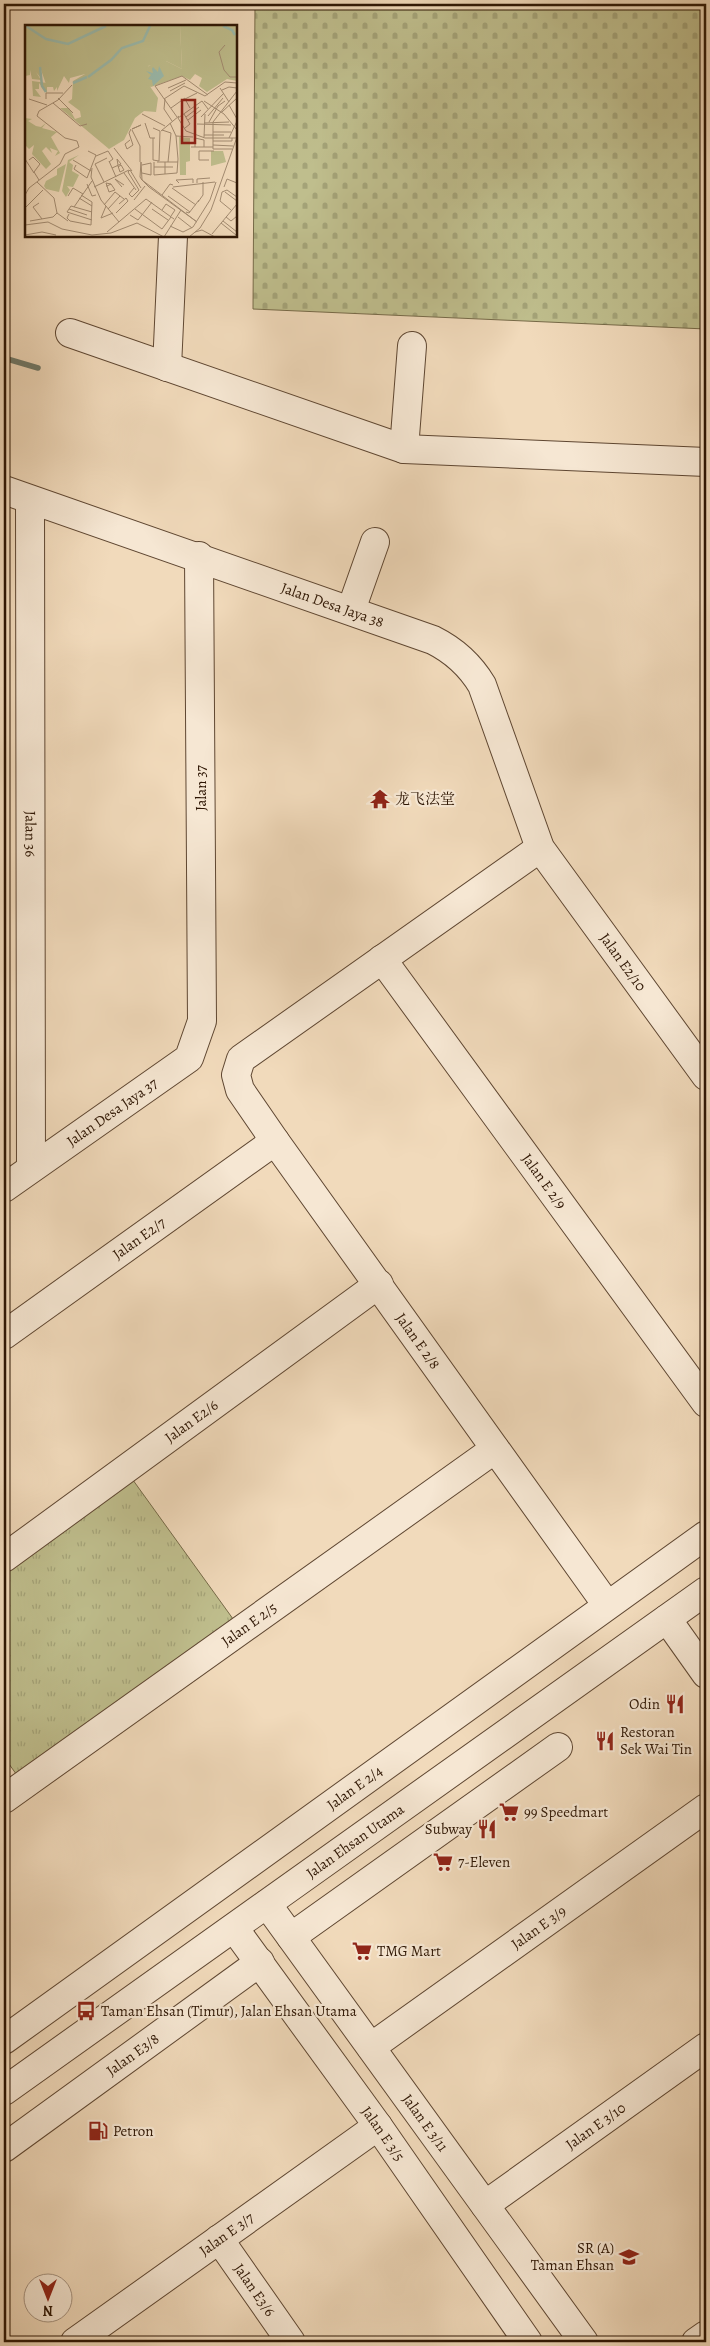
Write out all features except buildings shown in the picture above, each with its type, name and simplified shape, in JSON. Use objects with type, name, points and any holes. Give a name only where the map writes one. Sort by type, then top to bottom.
[{"type":"street","points":[[167,367],[172,238]]},
{"type":"street","points":[[70,333],[404,450],[706,462]]},
{"type":"street","points":[[404,450],[412,346]]},
{"type":"street","name":"Jalan Desa Jaya 38","points":[[4,490],[351,610],[434,640],[454,652],[470,666],[482,685],[540,848]]},
{"type":"street","name":"Jalan 36","points":[[30,500],[31,1168]]},
{"type":"street","points":[[351,610],[375,542]]},
{"type":"street","name":"Jalan 37","points":[[199,556],[202,1021]]},
{"type":"street","points":[[382,959],[540,848]]},
{"type":"street","name":"Jalan E2/10","points":[[540,848],[706,1076]]},
{"type":"street","name":"Jalan E 2/8","points":[[382,959],[241,1059],[236,1074],[240,1090],[607,1605]]},
{"type":"street","name":"Jalan E 2/9","points":[[382,959],[706,1403]]},
{"type":"street","name":"Jalan Desa Jaya 37","points":[[4,1188],[189,1058],[202,1021]]},
{"type":"street","name":"Jalan E2/7","points":[[4,1335],[275,1141]]},
{"type":"street","name":"Jalan E2/6","points":[[4,1558],[379,1284]]},
{"type":"street","name":"Jalan E 2/5","points":[[4,1800],[495,1449]]},
{"type":"street","name":"Jalan E 2/4","points":[[4,2040],[706,1535]]},
{"type":"street","name":"Jalan Ehsan Utama","points":[[4,2091],[706,1591]]},
{"type":"street","points":[[667,1620],[706,1674]]},
{"type":"street","points":[[291,1937],[558,1747]]},
{"type":"street","name":"Jalan E 3/9","points":[[371,2047],[706,1808]]},
{"type":"street","name":"Jalan E 3/11","points":[[267,1904],[584,2342]]},
{"type":"street","name":"Jalan E 3/5","points":[[234,1928],[378,2126],[528,2342]]},
{"type":"street","name":"Jalan E3/8","points":[[4,2148],[260,1962]]},
{"type":"street","name":"Jalan E 3/10","points":[[485,2205],[706,2047]]},
{"type":"street","name":"Jalan E 3/7","points":[[75,2342],[378,2126]]},
{"type":"street","name":"Jalan E3/6","points":[[219,2239],[287,2341]]},
{"type":"street","points":[[696,2342],[706,2335]]},
{"type":"green space","points":[[255,4],[706,4],[706,329],[253,309]]},
{"type":"green space","points":[[125,1469],[241,1630],[24,1785],[4,1757],[4,1558]]},
{"type":"waterway","points":[[4,358],[38,368]]},
{"type":"place","name":"龙飞法堂","points":[[380,799]]},
{"type":"place","name":"Odin","points":[[675,1704]]},
{"type":"place","name":"Restoran Sek Wai Tin","points":[[605,1741]]},
{"type":"place","name":"99 Speedmart","points":[[509,1812]]},
{"type":"place","name":"Subway","points":[[487,1829]]},
{"type":"place","name":"7-Eleven","points":[[443,1862]]},
{"type":"place","name":"TMG Mart","points":[[362,1951]]},
{"type":"place","name":"Taman Ehsan (Timur), Jalan Ehsan Utama","points":[[86,2011]]},
{"type":"place","name":"Petron","points":[[98,2131]]},
{"type":"place","name":"SR (A) Taman Ehsan","points":[[629,2257]]}]
